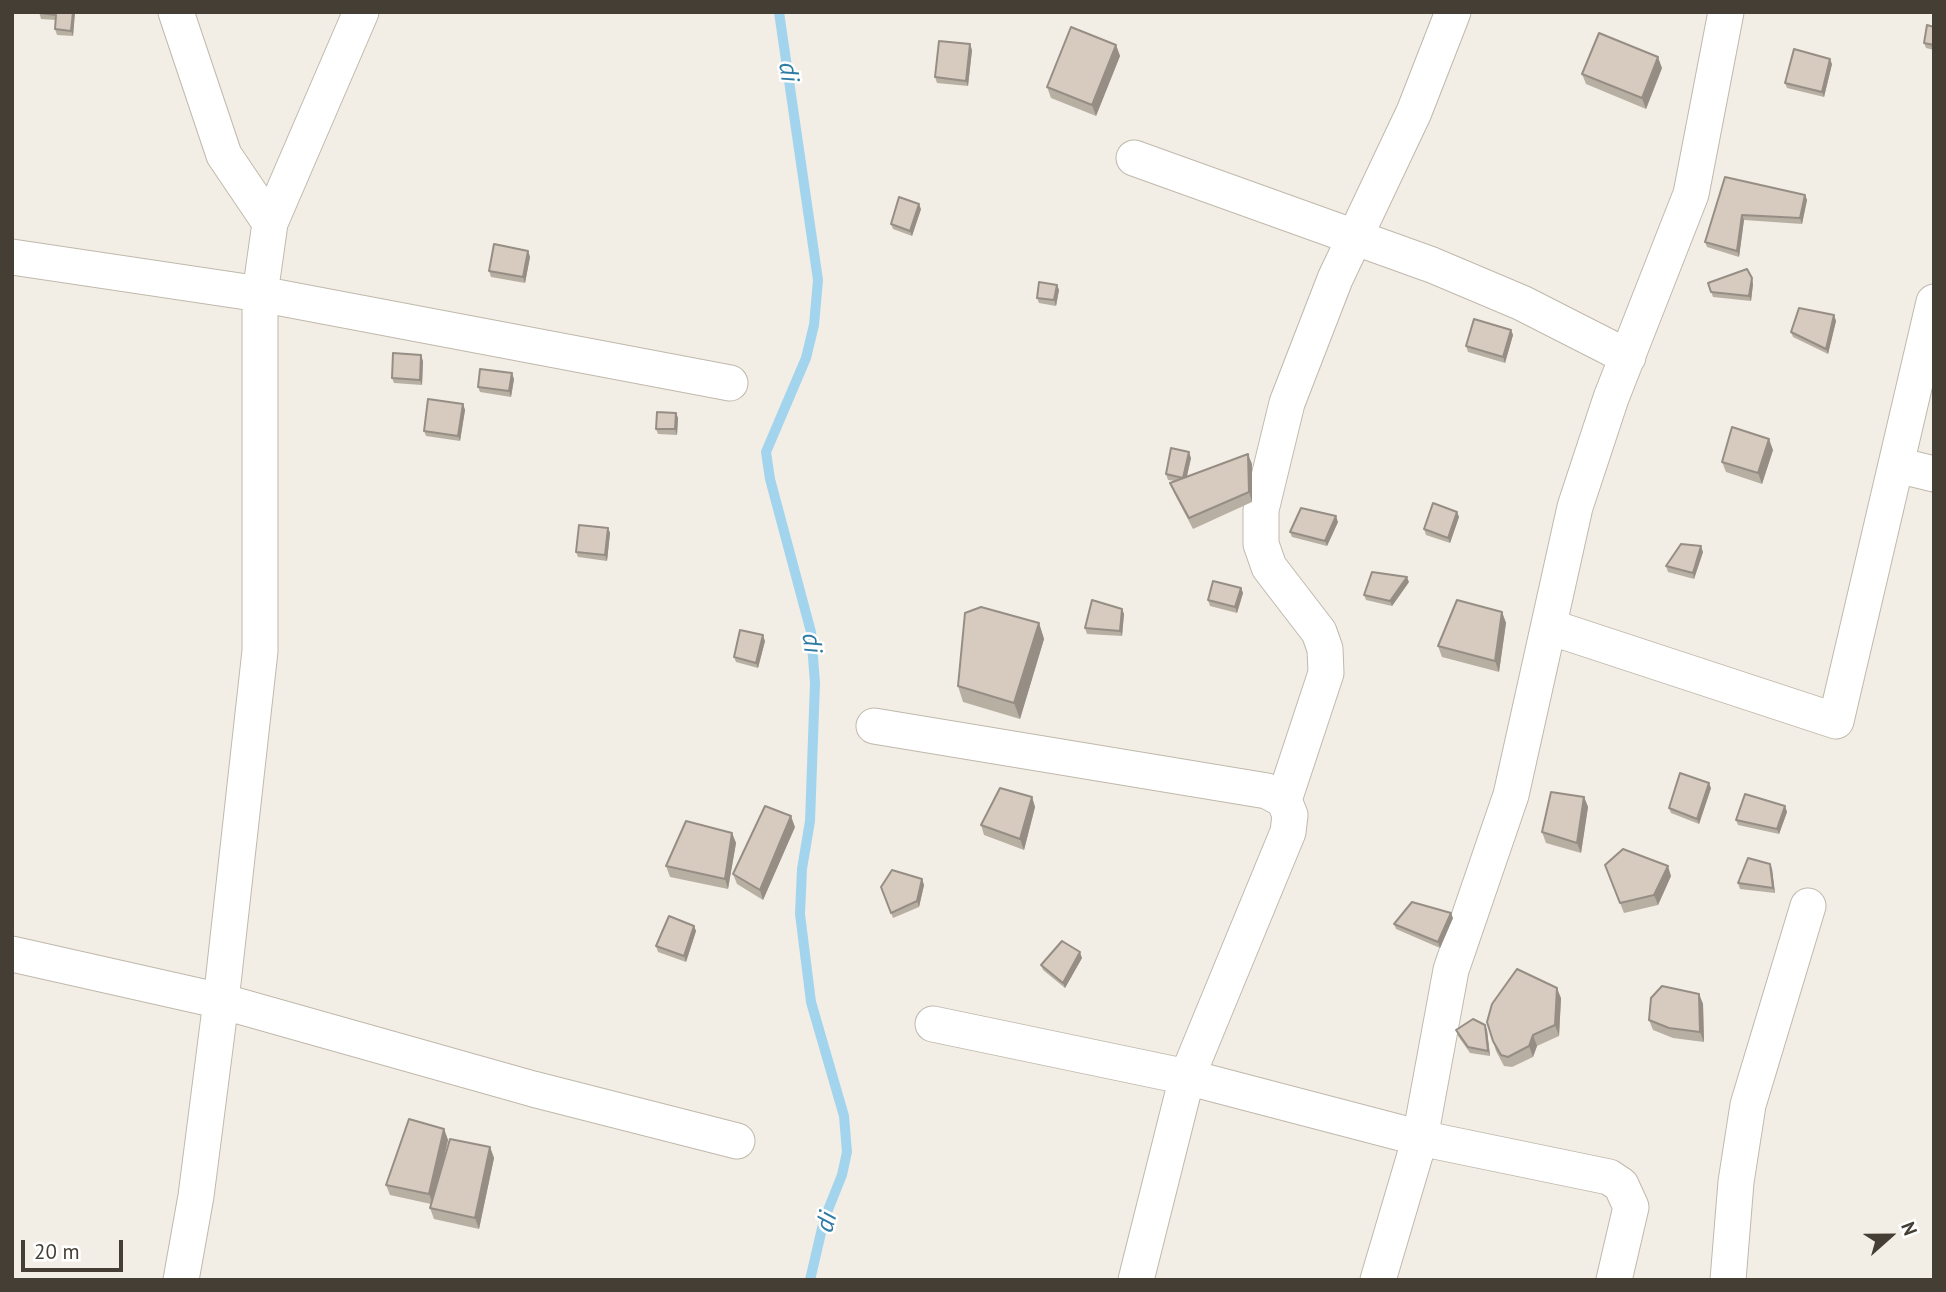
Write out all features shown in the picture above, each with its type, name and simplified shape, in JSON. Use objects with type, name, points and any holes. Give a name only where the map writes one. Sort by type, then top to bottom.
[{"type":"street","points":[[176,12],[224,155],[270,223]]},
{"type":"street","points":[[181,1280],[196,1196],[221,1001],[260,651],[260,294],[270,223],[361,12]]},
{"type":"street","points":[[1136,1280],[1187,1077],[1288,832],[1290,815],[1284,800],[1326,673],[1325,649],[1318,632],[1269,567],[1261,544],[1261,510],[1287,403],[1354,238],[1414,112],[1453,12]]},
{"type":"street","points":[[1378,1280],[1420,1138],[1451,970],[1511,795],[1575,507],[1628,357],[1691,194],[1726,12]]},
{"type":"street","points":[[1134,158],[1432,265],[1522,303],[1628,357]]},
{"type":"street","points":[[12,257],[260,294],[730,383]]},
{"type":"street","points":[[1550,627],[1836,721],[1934,302]]},
{"type":"street","points":[[1897,464],[1934,474]]},
{"type":"street","points":[[874,726],[1267,791],[1284,800]]},
{"type":"street","points":[[1728,1280],[1737,1182],[1748,1105],[1808,906]]},
{"type":"street","points":[[12,954],[221,1001],[533,1089],[737,1141]]},
{"type":"street","points":[[933,1024],[1187,1077],[1420,1138],[1609,1177],[1621,1185],[1631,1207],[1614,1280]]},
{"type":"building","points":[[39,12],[73,12],[71,31],[55,29],[56,15]]},
{"type":"building","points":[[1927,25],[1934,27],[1934,45],[1924,43]]},
{"type":"building","points":[[1071,27],[1116,45],[1092,105],[1047,87]]},
{"type":"building","points":[[1599,33],[1658,57],[1642,98],[1582,74]]},
{"type":"building","points":[[939,41],[970,44],[966,81],[935,77]]},
{"type":"building","points":[[1794,49],[1830,59],[1822,92],[1785,83]]},
{"type":"building","points":[[1725,177],[1805,195],[1800,218],[1742,215],[1737,251],[1705,242]]},
{"type":"building","points":[[899,197],[919,204],[910,231],[891,224]]},
{"type":"building","points":[[494,244],[528,251],[523,277],[489,271]]},
{"type":"building","points":[[1747,269],[1752,278],[1749,296],[1711,292],[1708,283]]},
{"type":"building","points":[[1039,282],[1057,285],[1054,300],[1037,298]]},
{"type":"building","points":[[1799,308],[1834,315],[1826,349],[1791,332]]},
{"type":"building","points":[[1474,319],[1511,330],[1503,357],[1466,346]]},
{"type":"building","points":[[393,353],[421,355],[420,380],[392,378]]},
{"type":"building","points":[[480,369],[512,373],[509,391],[478,387]]},
{"type":"building","points":[[428,399],[463,404],[458,436],[424,431]]},
{"type":"building","points":[[657,412],[676,413],[675,429],[656,429]]},
{"type":"building","points":[[1732,427],[1769,439],[1758,473],[1722,462]]},
{"type":"building","points":[[1171,448],[1189,452],[1183,478],[1166,474]]},
{"type":"building","points":[[1248,454],[1249,492],[1189,518],[1170,483]]},
{"type":"building","points":[[1433,503],[1457,512],[1448,538],[1424,529]]},
{"type":"building","points":[[1301,508],[1336,516],[1325,541],[1290,532]]},
{"type":"building","points":[[579,525],[608,528],[605,555],[576,552]]},
{"type":"building","points":[[1681,544],[1701,546],[1693,573],[1666,566]]},
{"type":"building","points":[[1372,572],[1407,577],[1390,601],[1364,595]]},
{"type":"building","points":[[1213,581],[1241,588],[1235,607],[1208,600]]},
{"type":"building","points":[[1092,600],[1122,609],[1120,631],[1085,628]]},
{"type":"building","points":[[1457,600],[1502,612],[1495,661],[1438,646]]},
{"type":"building","points":[[981,607],[1039,623],[1014,703],[958,686],[965,613]]},
{"type":"building","points":[[740,630],[763,635],[756,663],[734,657]]},
{"type":"building","points":[[1680,773],[1709,783],[1697,819],[1669,808]]},
{"type":"building","points":[[1000,788],[1032,797],[1020,839],[981,825]]},
{"type":"building","points":[[1551,792],[1584,797],[1577,843],[1542,832]]},
{"type":"building","points":[[1745,794],[1785,806],[1777,829],[1736,820]]},
{"type":"building","points":[[765,806],[791,816],[760,890],[733,874]]},
{"type":"building","points":[[686,821],[732,833],[725,879],[666,866]]},
{"type":"building","points":[[1623,849],[1668,866],[1654,895],[1620,903],[1605,865]]},
{"type":"building","points":[[1748,858],[1770,864],[1773,888],[1738,883]]},
{"type":"building","points":[[892,870],[922,879],[917,901],[891,913],[881,887]]},
{"type":"building","points":[[1412,902],[1451,913],[1438,942],[1394,924]]},
{"type":"building","points":[[669,916],[694,926],[684,956],[656,946]]},
{"type":"building","points":[[1062,941],[1080,952],[1063,983],[1041,965]]},
{"type":"building","points":[[1517,969],[1557,988],[1555,1025],[1533,1035],[1529,1046],[1508,1057],[1501,1055],[1487,1022],[1492,1004]]},
{"type":"building","points":[[1662,986],[1699,994],[1700,1032],[1669,1028],[1649,1020],[1651,998]]},
{"type":"building","points":[[1473,1019],[1485,1025],[1488,1051],[1468,1047],[1456,1030]]},
{"type":"building","points":[[409,1119],[444,1129],[429,1194],[386,1185]]},
{"type":"building","points":[[450,1139],[490,1147],[475,1218],[430,1208]]},
{"type":"waterway","name":"di","points":[[779,12],[818,280],[814,325],[806,358],[766,452],[770,479],[811,632],[815,683],[810,821],[802,869],[800,914],[811,1002],[844,1116],[847,1152],[842,1175],[824,1220],[810,1280]]}]
